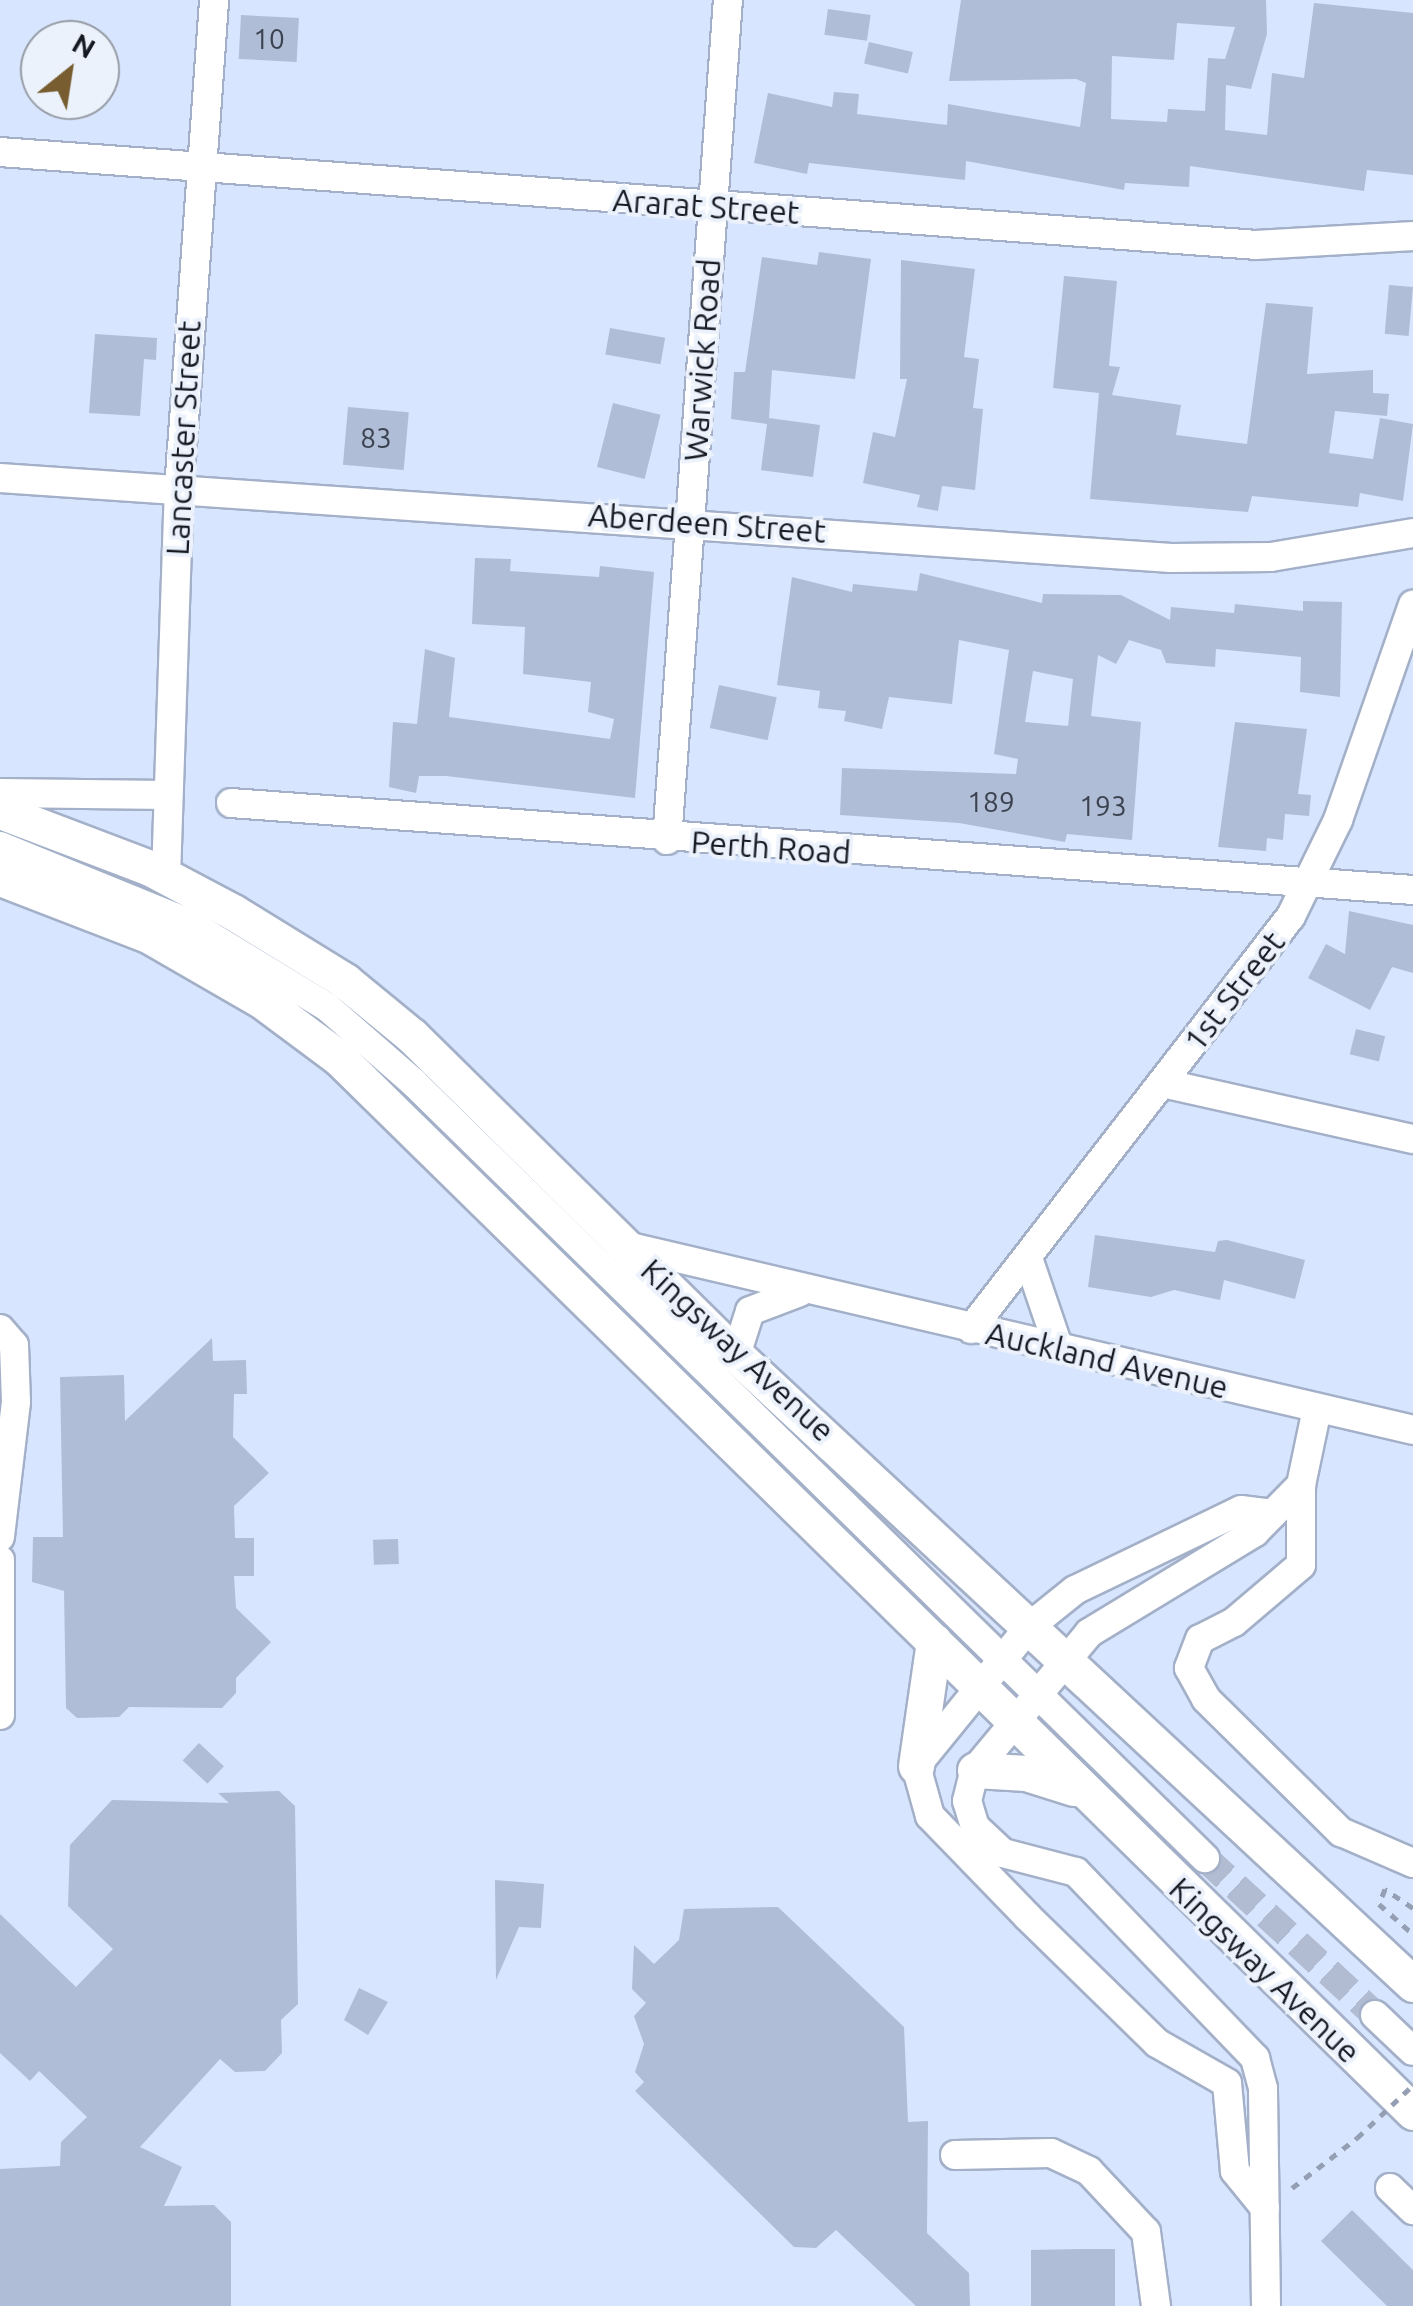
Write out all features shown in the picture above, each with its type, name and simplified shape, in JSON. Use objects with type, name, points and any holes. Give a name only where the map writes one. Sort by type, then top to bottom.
[{"type":"main road","name":"Kingsway Avenue","points":[[0,811],[166,877],[345,981],[412,1036],[736,1355],[1413,1984]]},
{"type":"main road","name":"Kingsway Avenue","points":[[0,878],[150,936],[306,1030],[381,1095],[1080,1790],[1413,2112]]},
{"type":"main road","points":[[916,1766],[934,1641]]},
{"type":"main road","points":[[975,1770],[1026,1772],[1080,1790]]},
{"type":"street","name":"Lancaster Street","points":[[166,877],[179,490],[198,164],[214,0]]},
{"type":"street","name":"Warwick Road","points":[[668,840],[728,0]]},
{"type":"street","name":"Ararat Street","points":[[0,152],[1256,244],[1413,236]]},
{"type":"street","name":"Aberdeen Street","points":[[0,478],[691,521],[1222,560],[1413,533]]},
{"type":"street","name":"1st Street","points":[[971,1329],[1162,1083],[1311,882],[1413,605]]},
{"type":"street","points":[[0,793],[168,795]]},
{"type":"street","name":"Perth Road","points":[[230,803],[668,840],[1413,890]]},
{"type":"street","points":[[0,846],[189,923],[327,1007],[413,1082],[1205,1858]]},
{"type":"street","points":[[1162,1083],[1413,1139]]},
{"type":"street","name":"Auckland Avenue","points":[[630,1247],[802,1292],[1058,1346],[1413,1430]]},
{"type":"street","points":[[1028,1258],[1058,1346]]},
{"type":"street","points":[[736,1355],[750,1311],[802,1292]]},
{"type":"street","points":[[0,1329],[14,1345],[16,1402],[0,1537]]},
{"type":"street","points":[[1316,1409],[1302,1485],[1301,1565],[1234,1622],[1200,1640],[1188,1668],[1218,1712],[1341,1832],[1413,1863]]},
{"type":"street","points":[[1266,2306],[1263,2088],[1256,2058],[1224,2020],[1076,1872],[1015,1858],[982,1835],[967,1801],[975,1770],[1066,1660],[1109,1617],[1272,1514],[1302,1485]]},
{"type":"street","points":[[1264,2208],[1235,2170],[1232,2092],[1156,2043],[945,1832],[920,1799],[916,1766],[1029,1627],[1074,1590],[1240,1510],[1272,1514]]},
{"type":"street","points":[[0,1560],[0,1715]]},
{"type":"street","points":[[1376,2015],[1413,2051]]},
{"type":"street","points":[[1202,2072],[1232,2052],[1224,2020]]},
{"type":"street","points":[[955,2154],[1050,2153],[1088,2171],[1146,2232],[1156,2306]]},
{"type":"street","points":[[1390,2188],[1413,2210]]},
{"type":"path","points":[[1413,1908],[1385,1889],[1379,1904],[1413,1934]]},
{"type":"path","points":[[1264,2208],[1357,2138],[1413,2084]]},
{"type":"building","points":[[961,0],[1266,0],[1267,34],[1251,89],[1226,85],[1225,130],[1267,135],[1272,73],[1304,78],[1314,3],[1413,13],[1413,175],[1367,170],[1364,191],[1190,166],[1189,187],[1125,183],[1124,190],[966,161],[965,180],[809,163],[807,174],[754,163],[768,93],[832,107],[834,92],[859,94],[857,114],[947,125],[948,104],[1080,127],[1086,83],[1076,79],[949,81]],"holes":[[[1177,23],[1235,27],[1225,59],[1208,58],[1205,111],[1168,109],[1167,122],[1111,119],[1112,56],[1174,60]]]},
{"type":"building","points":[[828,9],[871,15],[867,41],[824,35]]},
{"type":"building","points":[[241,15],[299,18],[297,62],[239,59]]},
{"type":"building","points":[[869,42],[913,52],[908,74],[864,63]]},
{"type":"building","points":[[819,252],[871,259],[855,379],[772,370],[769,418],[820,425],[813,477],[761,470],[767,424],[731,419],[734,372],[745,372],[762,257],[817,265]]},
{"type":"building","points":[[901,260],[975,269],[964,357],[979,359],[973,408],[983,409],[975,490],[942,486],[938,511],[917,507],[920,495],[863,483],[873,432],[895,437],[907,379],[900,379]]},
{"type":"building","points":[[1064,276],[1117,281],[1109,366],[1120,367],[1112,395],[1181,405],[1176,435],[1247,444],[1266,303],[1313,307],[1307,374],[1373,370],[1373,393],[1389,394],[1387,416],[1335,411],[1329,453],[1373,459],[1380,418],[1413,424],[1403,501],[1360,493],[1358,507],[1252,496],[1248,512],[1090,499],[1099,393],[1053,388]]},
{"type":"building","points":[[1389,285],[1413,287],[1409,336],[1385,334]]},
{"type":"building","points":[[610,328],[665,338],[660,364],[605,355]]},
{"type":"building","points":[[95,334],[157,338],[156,360],[144,359],[140,416],[89,413]]},
{"type":"building","points":[[613,403],[661,415],[645,479],[597,467]]},
{"type":"building","points":[[348,407],[409,412],[404,470],[343,465]]},
{"type":"building","points":[[475,558],[511,559],[510,571],[599,577],[600,566],[654,572],[635,798],[446,776],[419,776],[416,793],[389,787],[393,722],[417,724],[425,649],[455,658],[449,717],[610,739],[614,719],[588,712],[591,682],[523,674],[525,627],[472,624]]},
{"type":"building","points":[[920,573],[1042,603],[1043,594],[1121,595],[1170,620],[1171,607],[1234,613],[1235,604],[1303,611],[1303,601],[1342,602],[1340,697],[1300,692],[1301,657],[1216,649],[1215,667],[1166,663],[1161,650],[1129,640],[1116,664],[1098,655],[1091,716],[1141,722],[1132,840],[1067,834],[1065,842],[959,823],[840,815],[842,768],[1016,774],[1018,759],[994,754],[1009,650],[959,640],[952,704],[889,697],[882,729],[844,721],[846,711],[818,708],[820,691],[777,685],[792,577],[852,592],[853,584],[917,591]],"holes":[[[1033,671],[1073,679],[1068,726],[1025,722]]]},
{"type":"building","points":[[719,685],[777,697],[768,740],[710,728]]},
{"type":"building","points":[[1235,722],[1307,729],[1298,794],[1311,795],[1309,816],[1285,814],[1283,840],[1267,838],[1266,851],[1218,847]]},
{"type":"building","points":[[1349,911],[1413,925],[1413,973],[1392,967],[1370,1010],[1308,978],[1326,944],[1345,954]]},
{"type":"building","points":[[1356,1029],[1385,1036],[1379,1061],[1350,1054]]},
{"type":"building","points":[[1095,1235],[1215,1252],[1218,1241],[1227,1240],[1305,1260],[1295,1299],[1224,1280],[1220,1300],[1174,1290],[1151,1297],[1088,1287]]},
{"type":"building","points":[[212,1338],[213,1361],[246,1360],[247,1394],[234,1394],[233,1437],[269,1473],[234,1506],[235,1538],[254,1538],[254,1576],[234,1576],[236,1608],[271,1642],[236,1678],[236,1693],[222,1708],[129,1707],[119,1717],[77,1718],[66,1708],[64,1591],[32,1582],[33,1537],[63,1537],[60,1377],[124,1375],[125,1421]]},
{"type":"building","points":[[398,1539],[399,1564],[374,1565],[373,1540]]},
{"type":"building","points":[[199,1743],[224,1766],[207,1784],[183,1761]]},
{"type":"building","points":[[279,1791],[295,1806],[298,2004],[281,2020],[282,2053],[265,2071],[235,2072],[220,2059],[140,2147],[182,2167],[164,2206],[214,2205],[231,2222],[231,2306],[0,2306],[0,2169],[60,2166],[61,2142],[87,2117],[39,2071],[30,2081],[0,2053],[0,1914],[76,1987],[113,1949],[68,1906],[70,1845],[112,1800],[229,1803],[218,1793]]},
{"type":"building","points":[[495,1880],[544,1884],[541,1928],[519,1927],[496,1980]]},
{"type":"building","points":[[778,1907],[904,2027],[908,2122],[928,2121],[927,2233],[969,2273],[970,2306],[916,2306],[836,2230],[816,2248],[794,2247],[635,2091],[644,2082],[635,2072],[644,2044],[634,2016],[646,2003],[632,1989],[634,1945],[654,1964],[679,1940],[684,1909]]},
{"type":"building","points":[[359,1988],[388,2002],[368,2035],[344,2020]]},
{"type":"building","points":[[1352,2210],[1413,2270],[1413,2306],[1387,2306],[1321,2241]]},
{"type":"building","points":[[1115,2249],[1115,2306],[1031,2306],[1031,2250]]},
{"type":"tunnel","points":[[1205,1858],[1375,2015]]}]
